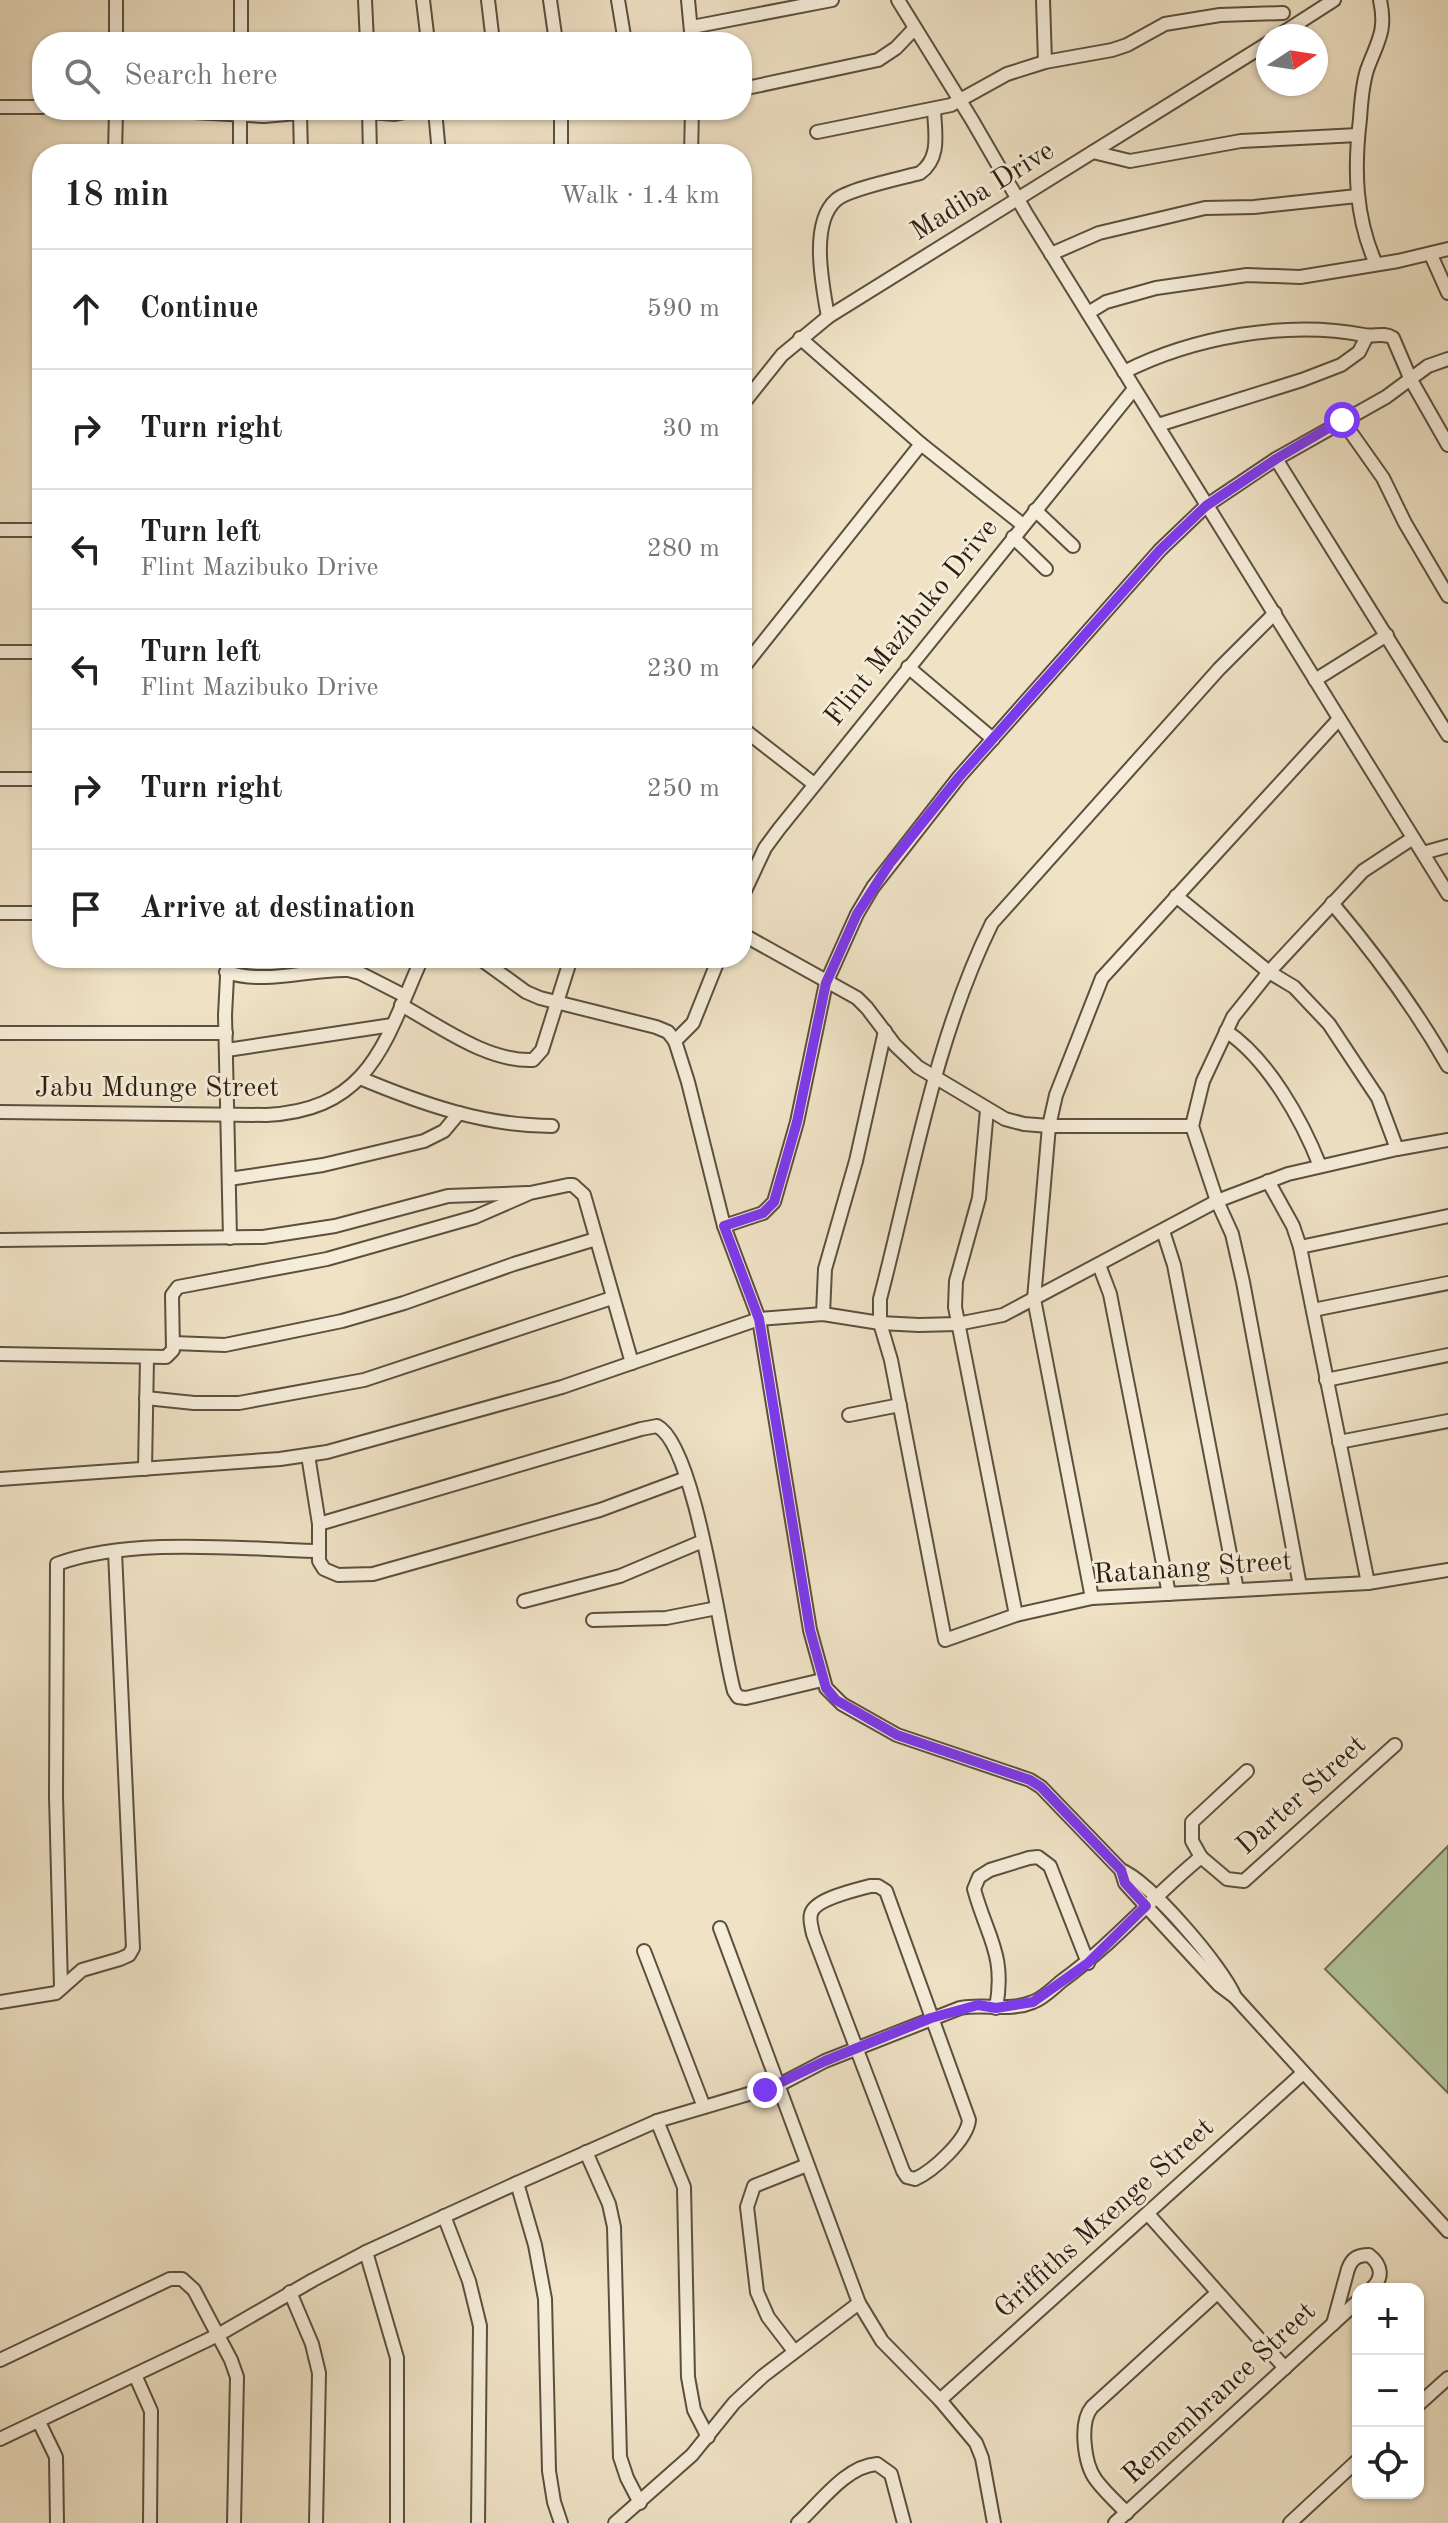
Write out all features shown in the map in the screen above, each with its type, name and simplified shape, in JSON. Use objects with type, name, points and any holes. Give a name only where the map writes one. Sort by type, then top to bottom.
[{"type":"street","points":[[116,0],[116,32]]},
{"type":"street","points":[[241,0],[241,32]]},
{"type":"street","points":[[365,0],[367,32]]},
{"type":"street","points":[[423,0],[427,32]]},
{"type":"street","points":[[488,0],[492,32]]},
{"type":"street","points":[[550,0],[555,32]]},
{"type":"street","points":[[618,0],[623,32]]},
{"type":"street","points":[[688,0],[692,32]]},
{"type":"street","points":[[692,27],[832,0]]},
{"type":"street","points":[[898,0],[1017,199],[1448,894]]},
{"type":"street","points":[[1043,0],[1045,62]]},
{"type":"street","points":[[1297,24],[1334,0]]},
{"type":"street","points":[[1376,264],[1362,228],[1357,196],[1358,135],[1367,71],[1381,39],[1380,0]]},
{"type":"street","points":[[817,132],[934,110],[1007,74],[1045,62],[1112,50],[1165,24],[1220,15],[1283,13]]},
{"type":"street","points":[[752,87],[878,60],[896,48],[915,28]]},
{"type":"street","name":"Madiba Drive","points":[[752,392],[800,338],[828,317],[1256,50]]},
{"type":"street","points":[[0,107],[32,107]]},
{"type":"street","points":[[828,317],[819,262],[829,209],[843,196],[920,173],[927,168],[936,150],[934,110]]},
{"type":"street","points":[[115,144],[116,120]]},
{"type":"street","points":[[240,120],[240,144]]},
{"type":"street","points":[[300,120],[301,144]]},
{"type":"street","points":[[369,120],[370,144]]},
{"type":"street","points":[[436,120],[438,144]]},
{"type":"street","points":[[561,120],[561,144]]},
{"type":"street","points":[[691,144],[692,120]]},
{"type":"street","points":[[1093,152],[1130,161],[1241,141],[1358,135]]},
{"type":"street","points":[[1051,254],[1099,233],[1205,208],[1264,206],[1357,196]]},
{"type":"street","points":[[1088,313],[1106,302],[1129,294],[1210,278],[1247,275],[1300,277],[1431,255],[1448,249]]},
{"type":"street","points":[[1431,255],[1448,293]]},
{"type":"street","points":[[1124,372],[1169,351],[1234,337],[1332,330],[1367,336],[1388,335],[1393,338],[1411,380],[1448,445]]},
{"type":"street","points":[[1158,425],[1341,365],[1359,352],[1367,336]]},
{"type":"street","points":[[800,338],[921,444],[1023,525]]},
{"type":"street","points":[[724,1226],[763,1213],[774,1202],[797,1122],[826,983],[857,914],[910,838],[1160,550],[1206,506],[1276,459],[1386,397],[1428,366],[1448,359]]},
{"type":"street","name":"Flint Mazibuko Drive","points":[[752,876],[765,848],[814,784],[1134,389]]},
{"type":"street","points":[[1342,420],[1383,478],[1405,523],[1448,596]]},
{"type":"street","points":[[752,656],[921,444]]},
{"type":"street","points":[[1276,459],[1448,735]]},
{"type":"street","points":[[1035,510],[1073,546]]},
{"type":"street","points":[[0,530],[32,530]]},
{"type":"street","points":[[1013,537],[1046,569]]},
{"type":"street","points":[[849,1415],[900,1405],[880,1323],[880,1299],[934,1077],[992,923],[1219,669],[1275,613]]},
{"type":"street","points":[[1315,680],[1387,635]]},
{"type":"street","points":[[0,652],[32,652]]},
{"type":"street","points":[[908,667],[993,739]]},
{"type":"street","points":[[1092,1598],[1034,1299],[1049,1126],[1056,1095],[1102,978],[1339,719]]},
{"type":"street","points":[[752,736],[814,784]]},
{"type":"street","points":[[0,779],[32,779]]},
{"type":"street","points":[[1300,1586],[1232,1234],[1217,1201],[1192,1126],[1203,1081],[1226,1031],[1247,998],[1363,871],[1413,838]]},
{"type":"street","points":[[1423,853],[1448,846]]},
{"type":"street","points":[[1176,896],[1269,972],[1294,987],[1329,1024],[1378,1098],[1397,1149]]},
{"type":"street","points":[[1332,903],[1366,943],[1431,1035],[1448,1066]]},
{"type":"street","points":[[0,913],[32,913]]},
{"type":"street","points":[[752,940],[857,998],[904,1054],[987,1110],[1024,1124],[1049,1126],[1192,1126]]},
{"type":"street","points":[[227,968],[230,1238]]},
{"type":"street","name":"Jabu Mdunge Street","points":[[0,1112],[229,1115],[304,1111],[331,1101],[360,1078],[376,1058],[417,968]]},
{"type":"street","points":[[493,968],[526,992],[556,1004],[656,1027],[668,1032],[675,1041],[724,1226],[759,1319],[810,1630],[822,1680],[830,1694],[897,1735],[1030,1780],[1041,1787],[1121,1870],[1133,1875],[1157,1896],[1230,1985],[1235,1997]]},
{"type":"street","points":[[226,972],[243,978],[265,979],[348,970],[360,973],[465,1041],[500,1055],[533,1060],[542,1050],[568,968]]},
{"type":"street","points":[[675,1041],[693,1023],[715,968]]},
{"type":"street","points":[[227,1050],[392,1025]]},
{"type":"street","points":[[823,1314],[825,1269],[856,1161],[885,1031]]},
{"type":"street","points":[[1226,1031],[1242,1042],[1257,1059],[1305,1130],[1320,1166]]},
{"type":"street","points":[[0,1033],[226,1033]]},
{"type":"street","points":[[360,1078],[396,1093],[502,1124],[552,1126]]},
{"type":"street","points":[[987,1110],[979,1198],[954,1295],[957,1324],[1016,1615]]},
{"type":"street","points":[[229,1179],[323,1165],[424,1141],[444,1131],[459,1113]]},
{"type":"street","points":[[0,1479],[308,1455],[444,1421],[632,1363],[759,1319],[823,1314],[880,1323],[957,1324],[1003,1315],[1217,1201],[1268,1181],[1320,1166],[1448,1140]]},
{"type":"street","points":[[1268,1181],[1293,1226],[1300,1247],[1368,1583]]},
{"type":"street","points":[[0,1240],[282,1235],[335,1226],[448,1196],[530,1193],[568,1185],[580,1189],[584,1195],[632,1363]]},
{"type":"street","points":[[0,1354],[162,1359],[170,1356],[173,1343],[172,1295],[178,1287],[343,1255],[475,1217],[530,1193]]},
{"type":"street","points":[[1300,1247],[1448,1216]]},
{"type":"street","points":[[1163,1231],[1174,1265],[1237,1590]]},
{"type":"street","points":[[173,1343],[225,1345],[342,1321],[596,1239]]},
{"type":"street","points":[[1099,1265],[1110,1294],[1169,1594]]},
{"type":"street","points":[[1313,1310],[1448,1283]]},
{"type":"street","points":[[146,1398],[194,1403],[239,1403],[364,1380],[612,1298]]},
{"type":"street","points":[[1326,1380],[1448,1355]]},
{"type":"street","points":[[145,1469],[147,1358]]},
{"type":"street","name":"Ratanang Street","points":[[900,1405],[945,1640],[1016,1615],[1092,1598],[1368,1583],[1448,1570]]},
{"type":"street","points":[[1339,1442],[1448,1421]]},
{"type":"street","points":[[319,1524],[651,1426],[662,1429],[686,1478],[703,1541],[734,1691],[738,1697],[756,1697],[822,1680]]},
{"type":"street","points":[[308,1455],[319,1524],[321,1565],[329,1572],[348,1576],[373,1574],[600,1510],[686,1478]]},
{"type":"street","points":[[524,1601],[620,1576],[703,1541]]},
{"type":"street","points":[[61,1987],[56,1796],[56,1568],[60,1562],[115,1552],[170,1548],[319,1551]]},
{"type":"street","points":[[0,2002],[52,1994],[82,1970],[120,1959],[129,1955],[133,1948],[115,1552]]},
{"type":"street","points":[[593,1620],[666,1618],[717,1608]]},
{"type":"street","name":"Darter Street","points":[[1247,1771],[1192,1822],[1192,1841],[1201,1857],[1227,1879],[1244,1881],[1395,1745]]},
{"type":"street","points":[[996,2008],[1000,1965],[974,1889],[979,1877],[990,1870],[1038,1857],[1050,1866],[1088,1963]]},
{"type":"street","name":"Darter Street","points":[[0,2439],[218,2335],[366,2252],[657,2121],[779,2085],[856,2048],[931,2018],[978,2005],[996,2008],[1033,2002],[1088,1963],[1201,1857]]},
{"type":"street","points":[[1121,1870],[1125,1883],[1219,1985],[1235,1997],[1448,2231]]},
{"type":"street","points":[[878,1886],[886,1891],[969,2120],[965,2136],[933,2168],[915,2179],[907,2177],[903,2171],[856,2048],[813,1934],[810,1917],[812,1909],[834,1897],[878,1886]]},
{"type":"street","points":[[720,1928],[859,2303],[882,2341],[940,2400],[976,2443],[982,2458],[994,2523]]},
{"type":"street","points":[[644,1951],[704,2107]]},
{"type":"street","name":"Griffiths Mxenge Street","points":[[940,2400],[1303,2073]]},
{"type":"street","points":[[657,2121],[684,2187],[688,2377],[694,2410],[708,2437]]},
{"type":"street","points":[[586,2152],[612,2214],[620,2457],[640,2503]]},
{"type":"street","points":[[794,2351],[761,2305],[747,2207],[754,2186],[807,2165]]},
{"type":"street","points":[[517,2183],[535,2245],[545,2299],[549,2471],[561,2523]]},
{"type":"street","points":[[1148,2214],[1285,2368]]},
{"type":"street","points":[[444,2216],[472,2290],[480,2326],[478,2523]]},
{"type":"street","points":[[366,2252],[397,2358],[397,2523]]},
{"type":"street","points":[[1333,2324],[1350,2262],[1361,2255],[1369,2255],[1379,2266],[1381,2275],[1377,2283]]},
{"type":"street","points":[[0,2360],[170,2279],[187,2282],[218,2335],[237,2377],[234,2523]]},
{"type":"street","points":[[290,2292],[312,2344],[319,2373],[316,2523]]},
{"type":"street","points":[[1127,2513],[1092,2473],[1084,2417],[1217,2293]]},
{"type":"street","points":[[615,2523],[708,2437],[734,2403],[794,2351],[859,2303]]},
{"type":"street","name":"Remembrance Street","points":[[1115,2523],[1352,2307]]},
{"type":"street","points":[[135,2375],[151,2411],[150,2523]]},
{"type":"street","points":[[1424,2400],[1448,2378]]},
{"type":"street","points":[[39,2422],[56,2457],[57,2523]]},
{"type":"street","points":[[801,2522],[850,2474],[877,2464],[891,2474],[904,2523]]},
{"type":"street","points":[[1290,2523],[1352,2466]]},
{"type":"green space","points":[[1448,1846],[1448,2093],[1325,1969]]},
{"type":"route","points":[[765,2090],[825,2061],[960,2008],[978,2005],[996,2008],[1033,2002],[1088,1963],[1146,1906],[1125,1883],[1121,1870],[1041,1787],[1030,1780],[886,1730],[836,1700],[826,1688],[810,1630],[759,1319],[724,1226],[763,1213],[774,1202],[797,1122],[826,983],[857,914],[890,863],[959,777],[1160,550],[1206,506],[1342,420]]}]
